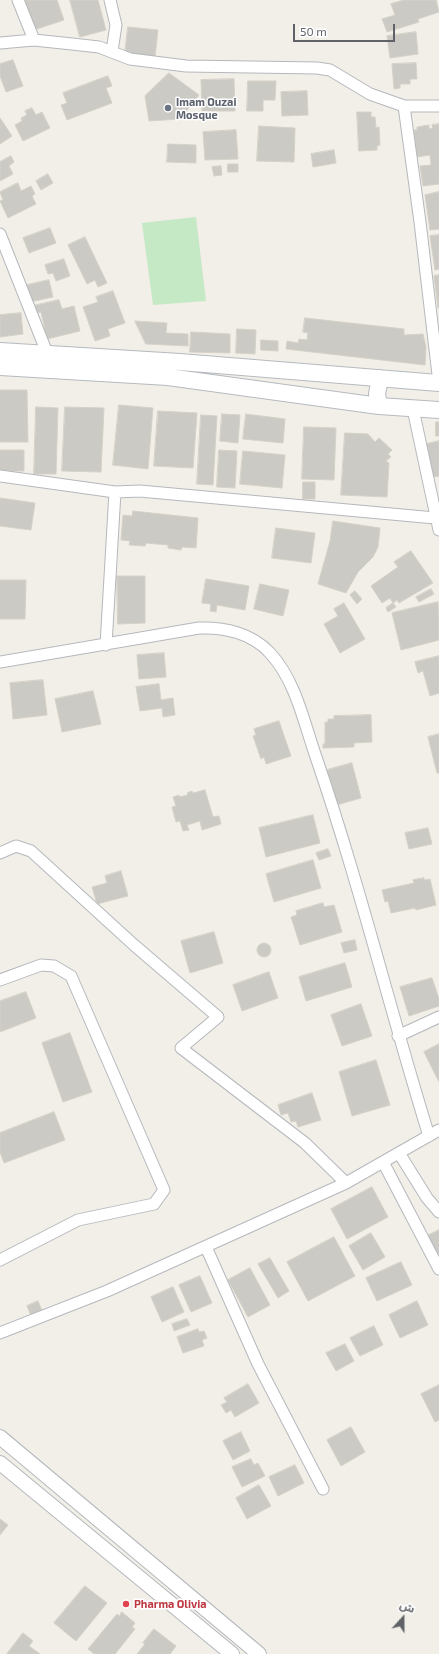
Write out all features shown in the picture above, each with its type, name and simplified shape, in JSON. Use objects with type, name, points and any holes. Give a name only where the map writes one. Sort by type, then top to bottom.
[{"type":"main road","points":[[0,351],[180,362],[439,383]]},
{"type":"main road","points":[[0,367],[168,377],[379,406],[439,410]]},
{"type":"main road","points":[[379,406],[377,394],[380,378]]},
{"type":"street","points":[[18,0],[34,40]]},
{"type":"street","points":[[110,0],[116,25],[112,51]]},
{"type":"street","points":[[0,43],[34,40],[99,47],[130,59],[186,66],[318,68],[330,70],[370,94],[404,106],[439,106]]},
{"type":"street","points":[[404,106],[420,222],[439,383]]},
{"type":"street","points":[[0,234],[47,353]]},
{"type":"street","points":[[413,409],[435,518],[439,530]]},
{"type":"street","points":[[0,476],[115,492],[140,492],[435,518]]},
{"type":"street","points":[[106,645],[115,492]]},
{"type":"street","points":[[0,662],[198,628],[214,627],[240,633],[254,640],[270,653],[288,678],[328,792],[371,937],[398,1036],[434,1133],[346,1183],[107,1291],[0,1333]]},
{"type":"street","points":[[0,853],[16,846],[31,851],[134,945],[218,1017],[181,1048],[305,1144],[346,1183]]},
{"type":"street","points":[[0,980],[41,965],[54,966],[71,976],[164,1190],[154,1204],[78,1220],[0,1260]]},
{"type":"street","points":[[398,1036],[439,1017]]},
{"type":"street","points":[[399,1153],[427,1198],[439,1212]]},
{"type":"street","points":[[383,1162],[439,1269]]},
{"type":"street","points":[[206,1247],[258,1364],[323,1489]]},
{"type":"street","points":[[0,1437],[259,1654]]},
{"type":"street","points":[[0,1462],[232,1654]]},
{"type":"green space","points":[[196,217],[206,301],[153,305],[142,223]]},
{"type":"building","points":[[24,0],[57,0],[64,20],[34,30]]},
{"type":"building","points":[[70,0],[98,0],[106,30],[80,37]]},
{"type":"building","points":[[404,0],[436,0],[439,12],[418,19],[419,22],[387,32],[382,19],[395,15],[391,4]]},
{"type":"building","points":[[128,27],[158,30],[155,57],[125,54]]},
{"type":"building","points":[[416,32],[418,54],[390,58],[387,36]]},
{"type":"building","points":[[13,60],[23,86],[6,92],[0,76],[0,64]]},
{"type":"building","points":[[416,63],[417,79],[410,79],[410,84],[400,84],[400,88],[394,89],[392,64]]},
{"type":"building","name":"Imam Ouzai Mosque","points":[[169,73],[199,95],[180,119],[149,121],[145,96]]},
{"type":"building","points":[[108,76],[112,86],[106,88],[112,103],[67,120],[61,105],[67,103],[63,93]]},
{"type":"building","points":[[234,79],[235,111],[202,111],[201,80]]},
{"type":"building","points":[[248,81],[276,81],[275,100],[263,100],[263,111],[247,111]]},
{"type":"building","points":[[307,91],[308,115],[282,116],[281,92]]},
{"type":"building","points":[[32,108],[36,115],[42,112],[50,128],[23,141],[15,125],[22,121],[21,118],[27,115],[25,111]]},
{"type":"building","points":[[357,112],[371,112],[371,117],[375,117],[376,128],[379,127],[380,145],[377,146],[377,150],[359,151]]},
{"type":"building","points":[[0,118],[12,136],[0,144]]},
{"type":"building","points":[[439,124],[439,184],[423,186],[420,166],[431,165],[430,155],[417,157],[414,130],[417,130],[417,127],[429,125],[429,129],[433,128],[432,125]]},
{"type":"building","points":[[259,126],[295,128],[294,162],[257,161]]},
{"type":"building","points":[[236,130],[238,159],[205,160],[203,132]]},
{"type":"building","points":[[168,144],[196,145],[196,163],[167,162]]},
{"type":"building","points":[[334,150],[336,163],[313,167],[311,154]]},
{"type":"building","points":[[11,156],[14,162],[9,166],[13,174],[0,181],[0,162]]},
{"type":"building","points":[[228,164],[238,164],[238,172],[228,172]]},
{"type":"building","points":[[221,166],[222,175],[214,176],[212,167]]},
{"type":"building","points":[[48,174],[53,183],[41,190],[36,181]]},
{"type":"building","points":[[18,183],[21,191],[31,186],[35,194],[32,196],[36,204],[8,218],[0,201],[3,200],[0,192]]},
{"type":"building","points":[[439,192],[439,229],[430,230],[425,195]]},
{"type":"building","points":[[50,228],[56,243],[29,253],[23,238]]},
{"type":"building","points":[[439,235],[439,269],[435,270],[430,236]]},
{"type":"building","points":[[85,237],[107,283],[98,287],[95,280],[87,284],[68,245]]},
{"type":"building","points":[[64,259],[70,276],[56,281],[53,273],[48,274],[45,265]]},
{"type":"building","points":[[439,275],[439,308],[438,308],[434,276]]},
{"type":"building","points":[[49,280],[53,297],[30,302],[27,285]]},
{"type":"building","points":[[113,291],[125,323],[108,329],[110,336],[95,341],[83,307],[98,302],[96,297]]},
{"type":"building","points":[[59,300],[62,309],[74,306],[80,331],[47,339],[41,312],[35,314],[33,306]]},
{"type":"building","points":[[21,313],[23,334],[0,337],[0,315]]},
{"type":"building","points":[[305,318],[404,329],[404,335],[423,334],[426,347],[425,365],[286,349],[287,341],[298,343],[299,339],[307,340],[308,333],[303,332]]},
{"type":"building","points":[[135,321],[167,323],[166,333],[188,334],[188,346],[146,344]]},
{"type":"building","points":[[237,329],[256,330],[255,354],[236,353]]},
{"type":"building","points":[[191,332],[230,334],[230,353],[190,352]]},
{"type":"building","points":[[261,340],[278,341],[278,351],[261,350]]},
{"type":"building","points":[[0,390],[27,390],[28,442],[0,442]]},
{"type":"building","points":[[119,405],[153,408],[148,469],[113,465]]},
{"type":"building","points":[[36,407],[58,408],[56,474],[34,474]]},
{"type":"building","points":[[65,407],[104,408],[101,472],[62,471]]},
{"type":"building","points":[[158,411],[197,413],[193,468],[154,466]]},
{"type":"building","points":[[222,414],[240,415],[238,443],[220,441]]},
{"type":"building","points":[[246,414],[285,419],[283,443],[243,439]]},
{"type":"building","points":[[201,415],[217,416],[213,485],[197,484]]},
{"type":"building","points":[[436,422],[439,422],[439,436],[436,436]]},
{"type":"building","points":[[304,427],[336,428],[334,480],[302,479]]},
{"type":"building","points":[[345,433],[368,434],[375,442],[379,438],[392,450],[388,454],[391,457],[386,461],[389,463],[387,497],[341,495]]},
{"type":"building","points":[[439,441],[439,476],[432,477],[423,445]]},
{"type":"building","points":[[0,450],[24,450],[24,471],[0,471]]},
{"type":"building","points":[[219,450],[237,451],[235,488],[217,487]]},
{"type":"building","points":[[243,451],[285,455],[282,488],[240,484]]},
{"type":"building","points":[[303,482],[315,482],[315,499],[303,499]]},
{"type":"building","points":[[0,498],[35,503],[31,530],[0,526]]},
{"type":"building","points":[[133,511],[198,518],[196,548],[182,547],[181,550],[168,548],[168,545],[146,543],[145,546],[129,545],[130,541],[121,540],[123,515],[132,516]]},
{"type":"building","points":[[333,521],[380,528],[378,547],[373,557],[358,572],[346,593],[318,584],[330,541]]},
{"type":"building","points":[[276,528],[315,533],[311,563],[272,558]]},
{"type":"building","points":[[411,551],[433,583],[399,603],[397,600],[393,603],[390,598],[382,603],[371,586],[398,567],[394,562]]},
{"type":"building","points":[[117,576],[145,576],[145,623],[118,624]]},
{"type":"building","points":[[206,579],[249,586],[245,610],[217,605],[216,612],[210,611],[211,604],[202,603]]},
{"type":"building","points":[[0,580],[26,580],[25,619],[0,619]]},
{"type":"building","points":[[260,584],[289,590],[283,616],[254,609]]},
{"type":"building","points":[[431,589],[434,594],[419,602],[416,597]]},
{"type":"building","points":[[355,591],[362,599],[357,604],[350,595]]},
{"type":"building","points":[[438,602],[439,640],[401,650],[392,613]]},
{"type":"building","points":[[344,603],[365,639],[340,653],[324,624],[338,616],[334,609]]},
{"type":"building","points":[[393,603],[396,607],[388,612],[386,608]]},
{"type":"building","points":[[164,653],[166,677],[139,679],[137,655]]},
{"type":"building","points":[[439,656],[439,693],[430,696],[423,671],[418,673],[415,662]]},
{"type":"building","points":[[43,680],[47,715],[13,719],[10,683]]},
{"type":"building","points":[[159,684],[161,700],[173,698],[175,715],[163,717],[162,708],[140,711],[136,687]]},
{"type":"building","points":[[93,691],[101,724],[62,732],[55,699]]},
{"type":"building","points":[[371,715],[372,742],[354,743],[354,747],[323,748],[323,744],[325,744],[325,722],[328,722],[328,719],[334,719],[334,716]]},
{"type":"building","points":[[279,721],[291,756],[266,764],[264,757],[261,759],[253,736],[256,735],[254,729]]},
{"type":"building","points":[[439,734],[439,773],[437,773],[428,737]]},
{"type":"building","points":[[352,763],[361,798],[337,805],[327,770]]},
{"type":"building","points":[[205,790],[213,817],[219,816],[221,824],[202,830],[200,821],[187,825],[189,830],[183,831],[180,821],[176,822],[172,807],[176,806],[173,797],[188,795],[187,793],[192,791],[193,793]]},
{"type":"building","points":[[313,815],[320,843],[266,857],[259,828]]},
{"type":"building","points":[[428,828],[432,844],[409,849],[405,833]]},
{"type":"building","points":[[328,849],[331,856],[319,860],[316,853]]},
{"type":"building","points":[[313,860],[321,888],[274,902],[266,874]]},
{"type":"building","points":[[121,871],[128,896],[97,904],[92,887],[107,883],[105,876]]},
{"type":"building","points":[[424,878],[424,880],[430,879],[436,905],[416,910],[415,908],[391,913],[388,901],[385,902],[382,890],[414,883],[413,880]]},
{"type":"building","points":[[323,903],[324,907],[334,905],[342,932],[300,945],[291,917],[297,915],[296,911]]},
{"type":"building","points":[[214,932],[223,963],[190,973],[181,941]]},
{"type":"building","points":[[355,940],[357,950],[344,953],[341,943]]},
{"type":"building","points":[[264,943],[269,945],[271,950],[269,955],[264,957],[259,955],[257,950],[259,945]]},
{"type":"building","points":[[345,963],[352,987],[306,1001],[299,977]]},
{"type":"building","points":[[269,972],[278,998],[242,1011],[233,985]]},
{"type":"building","points":[[432,978],[439,999],[439,1006],[409,1016],[400,987]]},
{"type":"building","points":[[26,992],[36,1018],[0,1032],[0,1001]]},
{"type":"building","points":[[361,1004],[372,1036],[342,1046],[331,1015]]},
{"type":"building","points":[[70,1033],[92,1092],[63,1102],[42,1043]]},
{"type":"building","points":[[439,1044],[439,1082],[424,1052]]},
{"type":"building","points":[[376,1060],[390,1105],[352,1116],[339,1072]]},
{"type":"building","points":[[312,1093],[321,1120],[298,1127],[296,1121],[291,1122],[288,1113],[281,1115],[278,1105]]},
{"type":"building","points":[[54,1112],[65,1140],[4,1163],[0,1152],[0,1133]]},
{"type":"building","points":[[372,1187],[388,1217],[347,1239],[331,1209]]},
{"type":"building","points":[[439,1230],[439,1258],[427,1236]]},
{"type":"building","points":[[371,1233],[385,1257],[363,1270],[349,1246]]},
{"type":"building","points":[[334,1237],[355,1276],[308,1301],[287,1262]]},
{"type":"building","points":[[270,1258],[289,1291],[278,1298],[258,1264]]},
{"type":"building","points":[[401,1262],[412,1285],[377,1301],[366,1278]]},
{"type":"building","points":[[250,1268],[270,1305],[248,1317],[228,1280]]},
{"type":"building","points":[[200,1276],[212,1303],[191,1312],[179,1285]]},
{"type":"building","points":[[173,1287],[184,1312],[162,1322],[151,1297]]},
{"type":"building","points":[[38,1301],[43,1313],[32,1318],[27,1306]]},
{"type":"building","points":[[417,1301],[428,1325],[400,1338],[389,1315]]},
{"type":"building","points":[[187,1319],[190,1325],[174,1331],[172,1324]]},
{"type":"building","points":[[374,1326],[383,1345],[360,1356],[350,1338]]},
{"type":"building","points":[[198,1329],[199,1332],[204,1331],[207,1338],[202,1340],[204,1346],[183,1353],[177,1337]]},
{"type":"building","points":[[345,1344],[354,1361],[336,1371],[326,1353]]},
{"type":"building","points":[[248,1384],[259,1403],[235,1417],[231,1410],[226,1413],[221,1405],[227,1402],[224,1398]]},
{"type":"building","points":[[439,1385],[439,1420],[435,1422],[421,1394]]},
{"type":"building","points":[[351,1427],[365,1452],[341,1466],[327,1440]]},
{"type":"building","points":[[241,1432],[250,1451],[233,1460],[223,1441]]},
{"type":"building","points":[[251,1459],[254,1465],[258,1463],[265,1476],[242,1487],[232,1467]]},
{"type":"building","points":[[295,1465],[304,1483],[278,1496],[269,1477]]},
{"type":"building","points":[[259,1485],[271,1506],[247,1519],[236,1498]]},
{"type":"building","points":[[0,1519],[8,1525],[0,1535]]},
{"type":"building","points":[[85,1586],[107,1603],[76,1641],[54,1623]]},
{"type":"building","points":[[122,1612],[135,1623],[132,1627],[135,1629],[115,1654],[94,1654],[88,1649],[117,1614],[119,1616]]},
{"type":"building","points":[[154,1629],[176,1646],[170,1654],[137,1654],[145,1644],[143,1643]]},
{"type":"building","points":[[23,1633],[33,1641],[29,1646],[40,1654],[7,1654]]},
{"type":"place","name":"Imam Ouzai Mosque","points":[[168,108]]},
{"type":"place","name":"Pharma Olivia","points":[[126,1604]]}]
